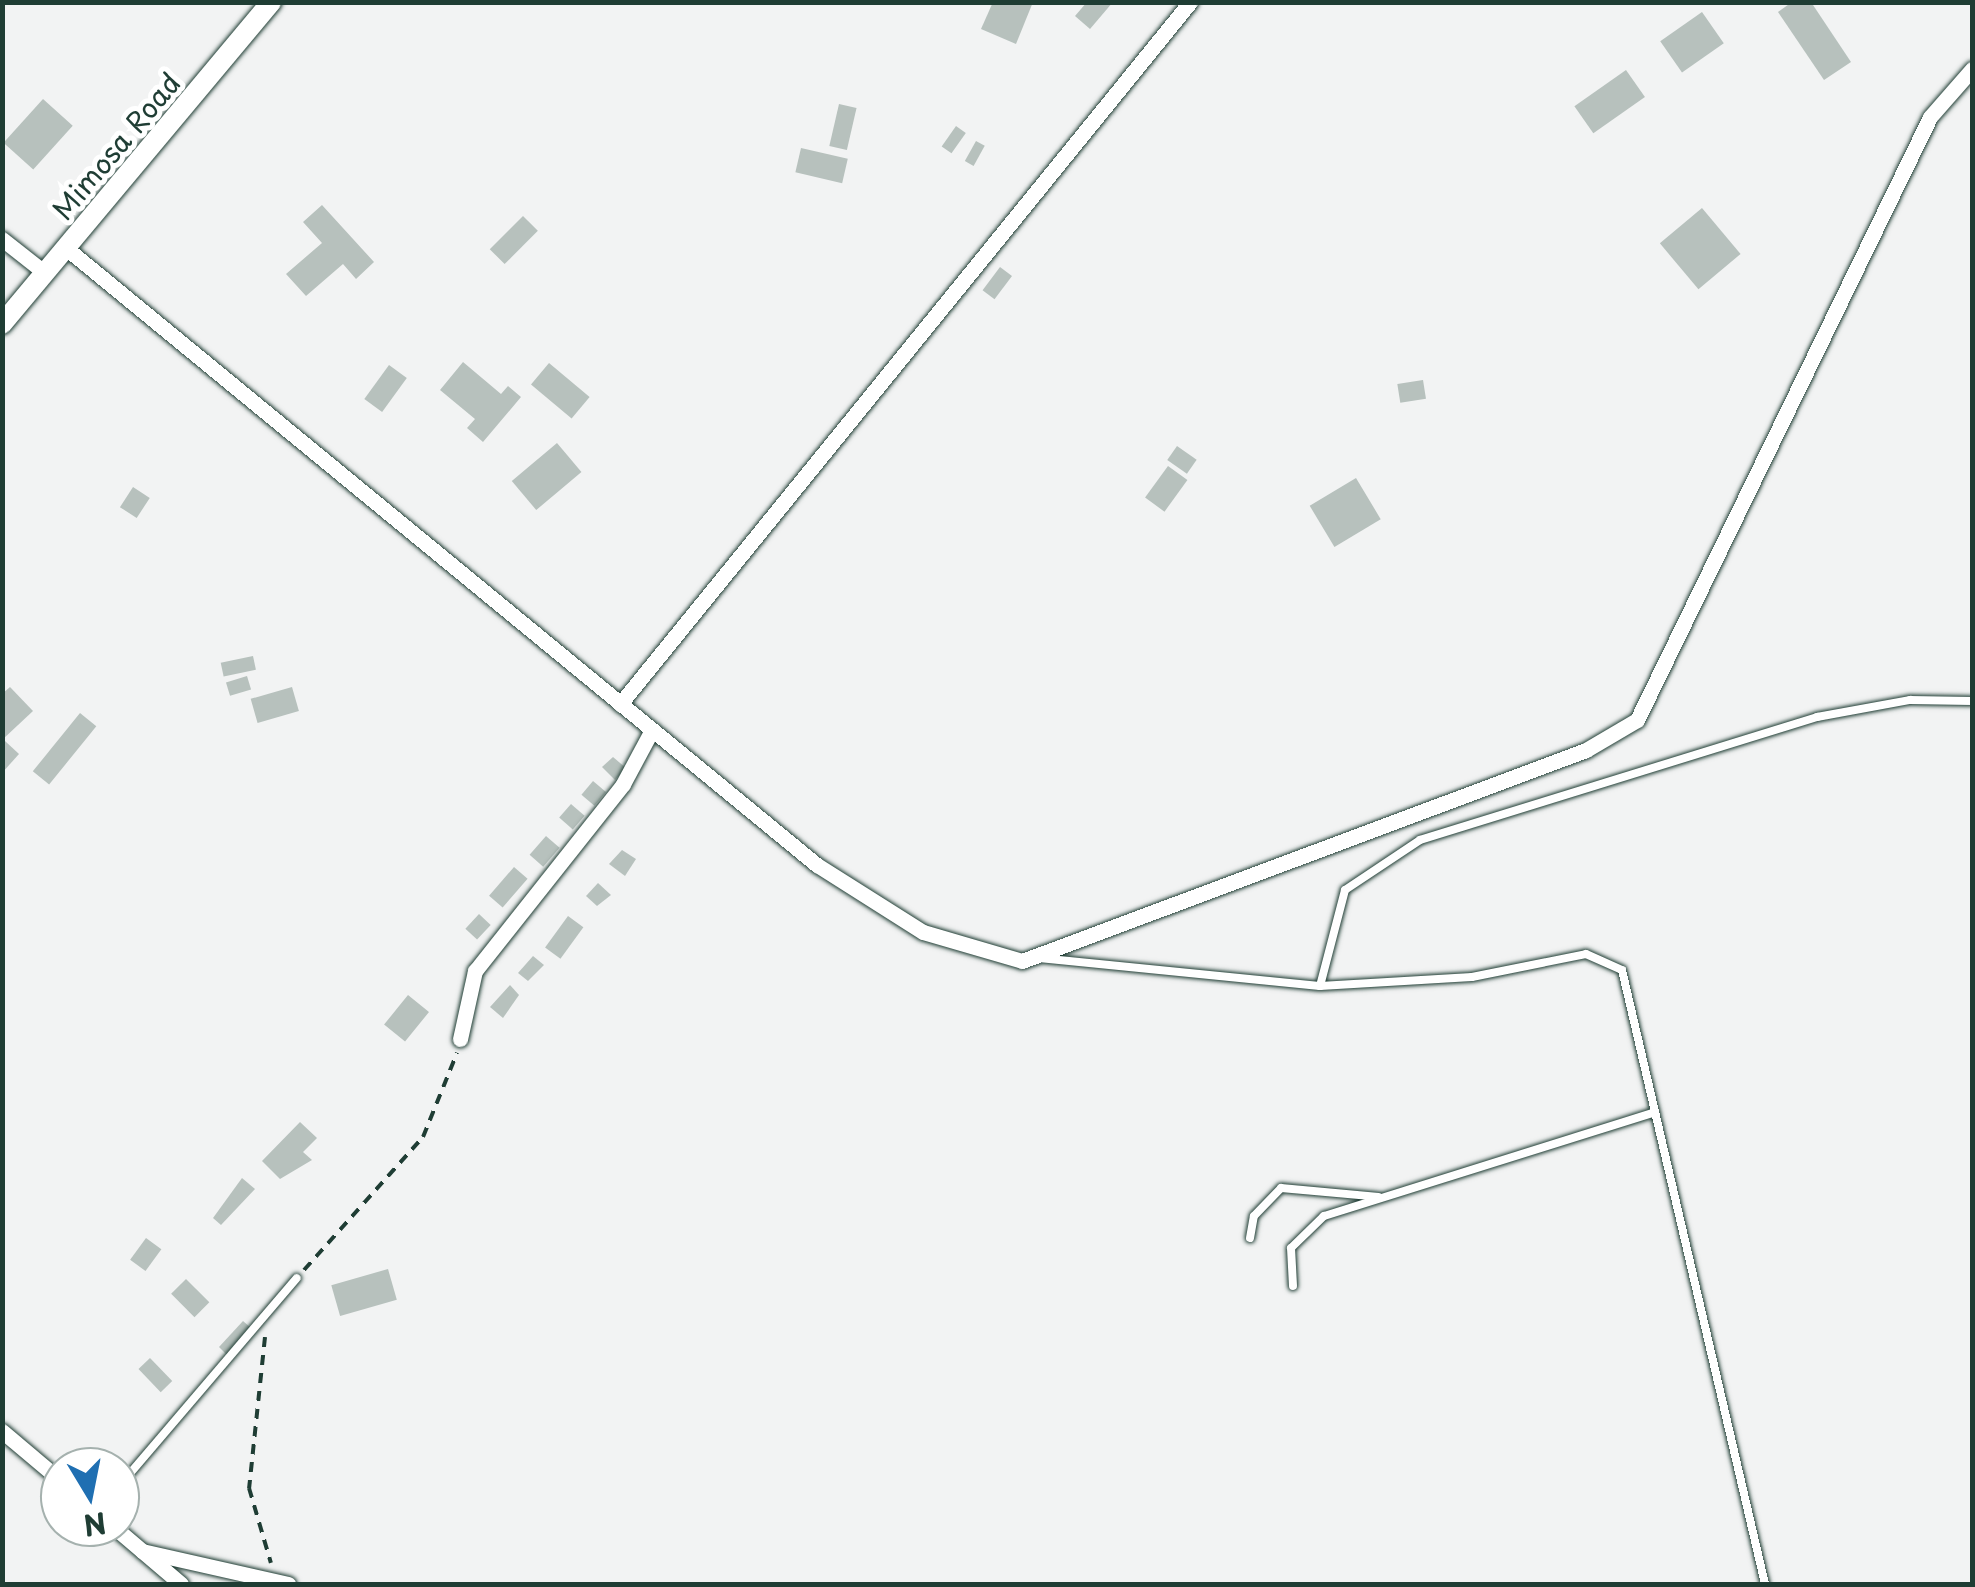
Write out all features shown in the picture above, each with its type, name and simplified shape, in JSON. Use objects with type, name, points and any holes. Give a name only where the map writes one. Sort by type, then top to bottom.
[{"type":"street","name":"Mimosa Road","points":[[2,324],[271,2]]},
{"type":"street","points":[[620,704],[1190,2]]},
{"type":"street","points":[[66,248],[620,704],[873,904],[992,957],[1034,958],[1586,750],[1637,720],[1930,117],[1972,69]]},
{"type":"street","points":[[2,238],[45,273]]},
{"type":"street","points":[[460,1038],[475,971],[616,792],[652,730]]},
{"type":"street","points":[[2,1430],[40,1463]]},
{"type":"street","points":[[137,1547],[181,1584]]},
{"type":"street","points":[[142,1551],[283,1582]]},
{"type":"lane","points":[[1320,986],[1345,890],[1420,840],[1817,717],[1910,700],[1972,702]]},
{"type":"lane","points":[[1034,958],[1320,986],[1472,978],[1586,954],[1612,962],[1630,984],[1652,1113],[1765,1584]]},
{"type":"lane","points":[[1292,1286],[1288,1260],[1302,1230],[1382,1197],[1652,1113]]},
{"type":"lane","points":[[1250,1238],[1254,1216],[1281,1188],[1382,1197]]},
{"type":"lane","points":[[140,1461],[297,1278]]},
{"type":"path","points":[[297,1278],[434,1121],[460,1038]]},
{"type":"path","points":[[269,1307],[249,1488],[283,1582]]},
{"type":"building","points":[[993,2],[1033,2],[1016,44],[981,29]]},
{"type":"building","points":[[1087,2],[1113,2],[1090,29],[1075,16]]},
{"type":"building","points":[[1792,2],[1811,2],[1851,62],[1824,80],[1778,12]]},
{"type":"building","points":[[1702,12],[1724,43],[1682,72],[1660,41]]},
{"type":"building","points":[[1626,70],[1645,97],[1593,133],[1574,106]]},
{"type":"building","points":[[43,99],[73,126],[33,170],[4,143]]},
{"type":"building","points":[[839,104],[857,108],[847,150],[829,146]]},
{"type":"building","points":[[956,126],[966,133],[951,153],[942,146]]},
{"type":"building","points":[[976,141],[985,146],[974,166],[965,161]]},
{"type":"building","points":[[801,148],[848,159],[842,183],[795,172]]},
{"type":"building","points":[[322,205],[374,262],[356,279],[343,264],[306,296],[286,274],[322,243],[303,222]]},
{"type":"building","points":[[1702,208],[1741,254],[1698,289],[1660,243]]},
{"type":"building","points":[[523,216],[538,231],[505,264],[490,249]]},
{"type":"building","points":[[1000,267],[1012,276],[995,299],[983,290]]},
{"type":"building","points":[[463,362],[501,394],[508,386],[521,397],[483,442],[467,428],[475,419],[440,390]]},
{"type":"building","points":[[549,363],[590,397],[572,419],[531,384]]},
{"type":"building","points":[[389,365],[407,378],[382,412],[364,399]]},
{"type":"building","points":[[1423,380],[1426,399],[1400,403],[1397,384]]},
{"type":"building","points":[[557,443],[581,472],[536,510],[512,481]]},
{"type":"building","points":[[1177,446],[1197,460],[1187,474],[1167,460]]},
{"type":"building","points":[[1168,466],[1187,480],[1164,512],[1145,498]]},
{"type":"building","points":[[1356,478],[1381,519],[1334,547],[1310,506]]},
{"type":"building","points":[[133,487],[150,498],[137,518],[120,507]]},
{"type":"building","points":[[253,656],[256,670],[224,677],[221,663]]},
{"type":"building","points":[[247,676],[251,689],[230,696],[226,682]]},
{"type":"building","points":[[10,687],[33,711],[2,740],[2,694]]},
{"type":"building","points":[[292,687],[299,711],[258,723],[251,699]]},
{"type":"building","points":[[80,713],[96,726],[49,785],[33,771]]},
{"type":"building","points":[[5,741],[19,754],[2,773],[2,744]]},
{"type":"building","points":[[613,757],[626,768],[615,780],[602,767]]},
{"type":"building","points":[[593,781],[606,792],[594,806],[581,795]]},
{"type":"building","points":[[571,804],[585,816],[573,829],[559,818]]},
{"type":"building","points":[[546,836],[560,848],[543,867],[530,855]]},
{"type":"building","points":[[622,850],[636,859],[625,876],[609,864]]},
{"type":"building","points":[[514,867],[528,879],[503,907],[489,896]]},
{"type":"building","points":[[598,883],[611,895],[597,906],[586,896]]},
{"type":"building","points":[[479,914],[491,925],[477,940],[465,929]]},
{"type":"building","points":[[568,916],[583,927],[560,959],[545,948]]},
{"type":"building","points":[[533,956],[544,965],[528,981],[518,973]]},
{"type":"building","points":[[510,985],[519,995],[503,1018],[490,1007]]},
{"type":"building","points":[[408,995],[429,1012],[405,1042],[384,1025]]},
{"type":"building","points":[[300,1122],[317,1138],[303,1152],[312,1160],[280,1179],[262,1161]]},
{"type":"building","points":[[242,1178],[255,1189],[221,1225],[213,1218]]},
{"type":"building","points":[[146,1238],[161,1249],[146,1271],[130,1260]]},
{"type":"building","points":[[388,1269],[397,1300],[340,1316],[331,1285]]},
{"type":"building","points":[[186,1279],[209,1302],[194,1317],[171,1294]]},
{"type":"building","points":[[243,1321],[251,1328],[228,1356],[219,1347]]},
{"type":"building","points":[[150,1358],[172,1381],[161,1392],[138,1369]]}]
